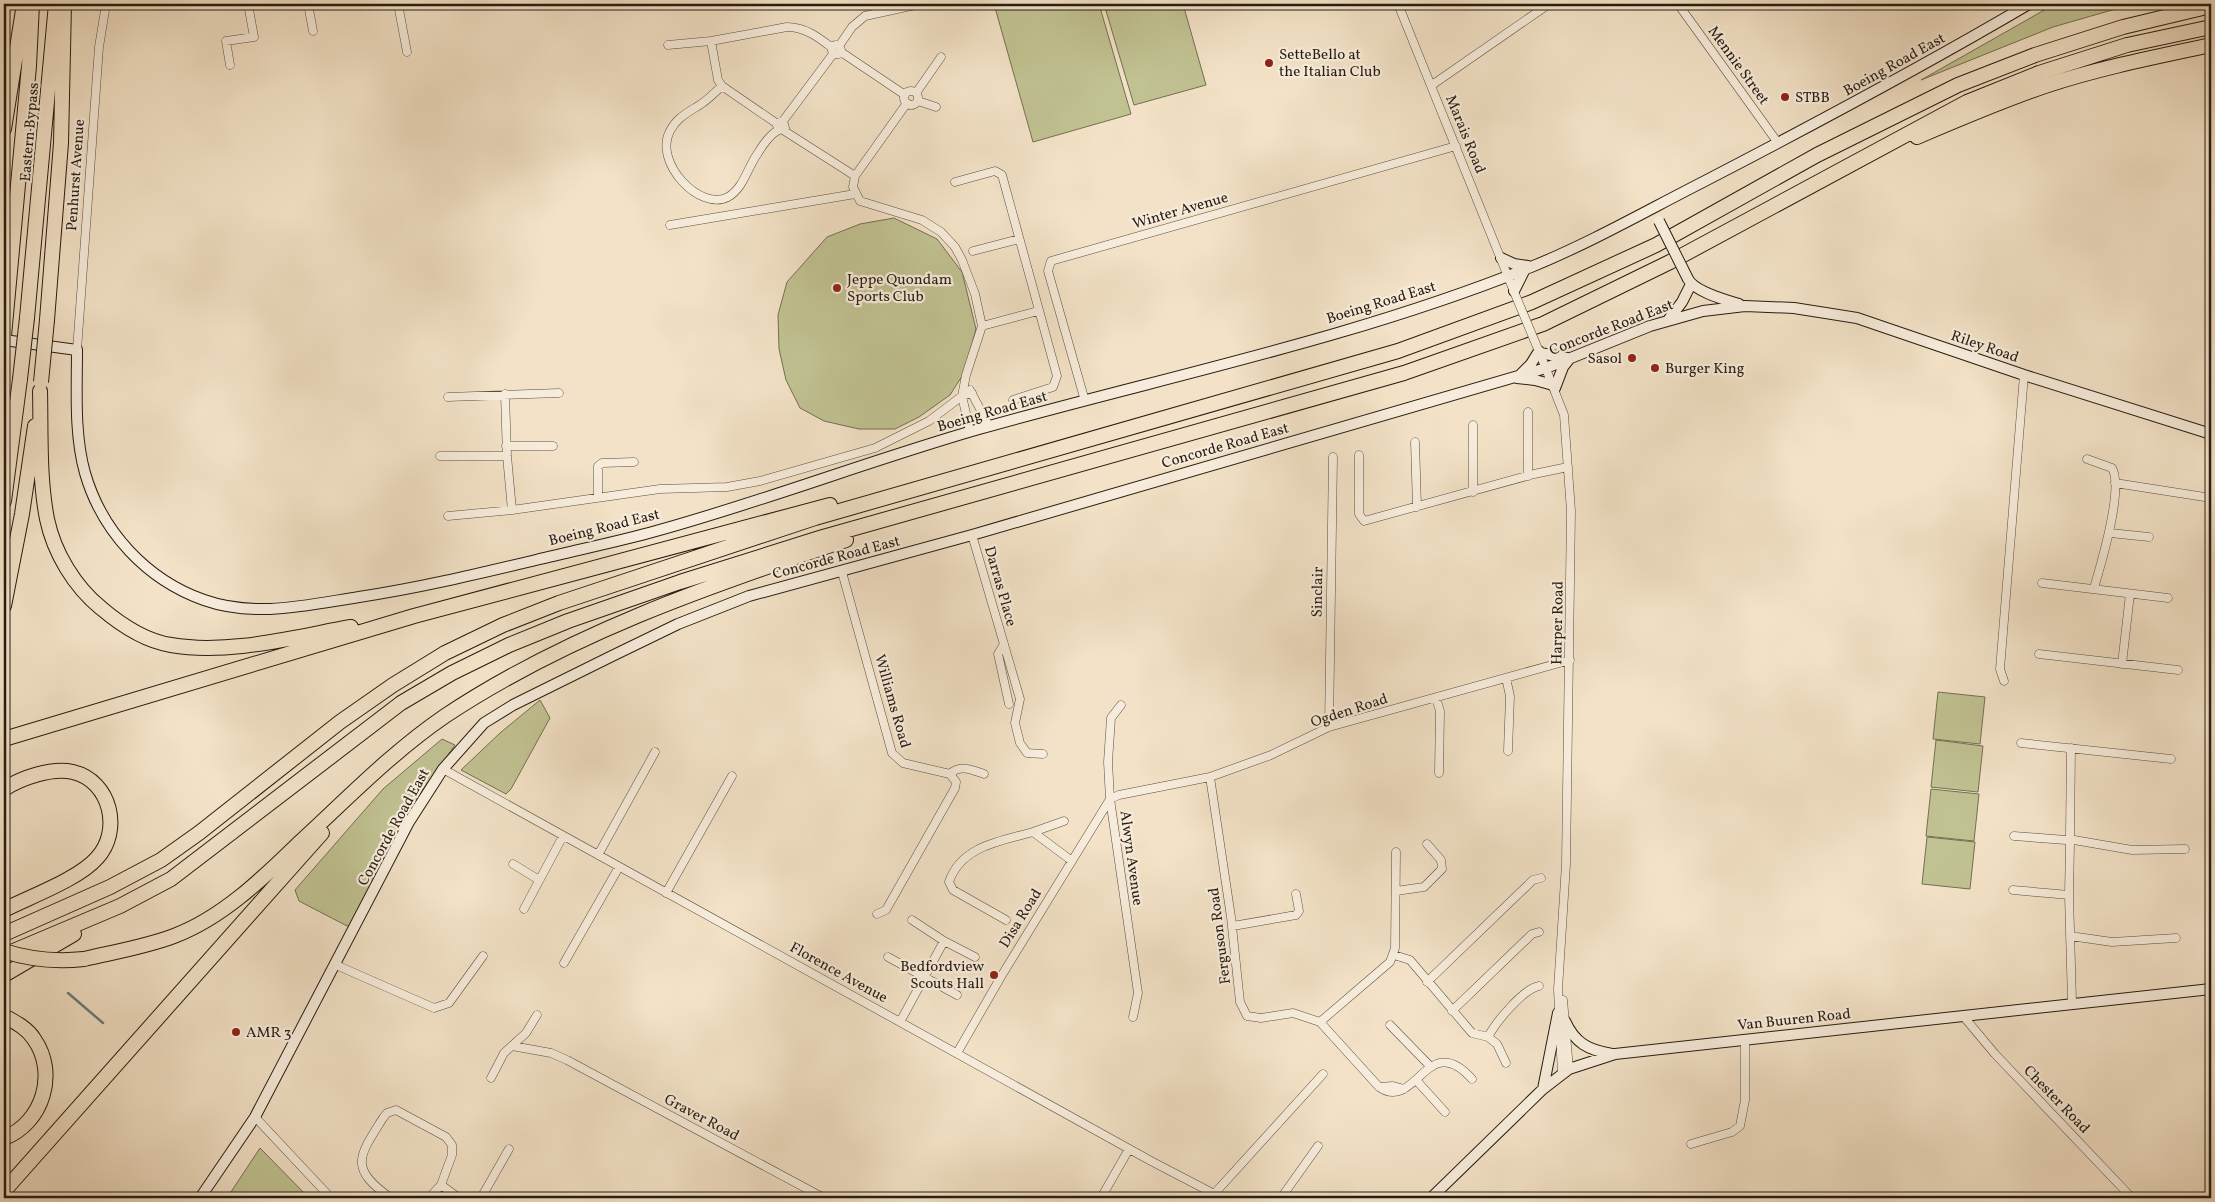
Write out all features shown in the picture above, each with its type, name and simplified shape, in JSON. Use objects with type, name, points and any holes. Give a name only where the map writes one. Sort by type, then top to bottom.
[{"type":"highway","points":[[4,129],[24,4]]},
{"type":"highway","name":"Eastern Bypass","points":[[4,336],[29,66],[32,4]]},
{"type":"highway","name":"Eastern Bypass","points":[[4,501],[27,318],[56,4]]},
{"type":"highway","points":[[4,606],[22,514],[47,320],[61,143],[64,4]]},
{"type":"highway","points":[[4,934],[110,887],[161,860],[199,833],[340,722],[393,685],[445,653],[503,625],[559,603],[770,533],[944,480],[1398,351],[1532,302],[1656,245],[1817,155],[1958,85],[2035,55],[2123,26],[2211,6]]},
{"type":"highway","points":[[4,975],[120,906],[171,879],[201,858],[401,703],[452,673],[509,644],[568,621],[680,582],[823,537],[1404,373],[1543,324],[1670,262],[1966,102],[2039,73],[2127,45],[2211,27]]},
{"type":"highway","points":[[1828,176],[1973,113],[2045,86],[2108,68],[2211,45]]},
{"type":"highway","points":[[40,386],[43,491],[47,520],[57,549],[84,593],[119,623],[142,635],[169,645],[216,648],[414,616]]},
{"type":"highway","points":[[4,739],[414,616],[810,509],[944,480]]},
{"type":"highway","points":[[4,953],[53,962],[84,959],[175,936],[219,912],[262,878],[382,765],[417,735],[528,666],[587,638],[702,589],[999,488]]},
{"type":"highway","points":[[4,1191],[382,765]]},
{"type":"highway","points":[[4,789],[21,778],[50,772],[73,772],[94,784],[106,799],[112,818],[108,843],[97,859],[76,874],[4,910]]},
{"type":"highway","points":[[4,953],[120,906]]},
{"type":"highway","points":[[4,1016],[24,1028],[34,1038],[42,1052],[46,1077],[44,1092],[36,1111],[20,1129],[4,1138]]},
{"type":"main road","name":"Boeing Road East","points":[[77,350],[81,450],[86,475],[95,499],[117,536],[148,571],[177,589],[210,602],[246,609],[274,610],[415,588],[657,531],[970,431],[1368,323],[1529,268],[1638,215],[1778,143],[1935,60],[2029,4]]},
{"type":"main road","points":[[1658,220],[1664,208],[1708,179]]},
{"type":"main road","points":[[1638,215],[1658,220],[1690,281],[1716,297],[1745,306]]},
{"type":"main road","points":[[1492,281],[1514,291],[1529,268],[1501,258]]},
{"type":"main road","points":[[1669,319],[1682,302],[1690,281]]},
{"type":"main road","name":"Concorde Road East","points":[[200,1198],[255,1117],[409,822],[442,769],[484,724],[513,705],[612,656],[716,608],[749,596],[972,535],[1546,368],[1669,319],[1703,311],[1745,306]]},
{"type":"main road","name":"Riley Road","points":[[1745,306],[1794,308],[1857,318],[2024,375],[2211,434]]},
{"type":"main road","points":[[4,340],[77,350]]},
{"type":"main road","points":[[1539,351],[1569,358],[1562,367],[1554,387],[1536,380],[1515,377],[1531,364],[1539,351]]},
{"type":"main road","name":"Van Buuren Road","points":[[1431,1198],[1543,1089],[1566,1071],[1615,1054],[1964,1017],[2072,1002],[2211,989]]},
{"type":"main road","points":[[1561,1017],[1572,1036],[1582,1046],[1600,1052],[1615,1054]]},
{"type":"main road","points":[[1543,1089],[1561,1017]]},
{"type":"street","name":"Penhurst Avenue","points":[[77,350],[99,47],[106,4]]},
{"type":"street","points":[[230,65],[226,41],[254,37],[248,4]]},
{"type":"street","points":[[308,4],[313,31]]},
{"type":"street","points":[[398,4],[407,52]]},
{"type":"street","points":[[722,86],[703,103],[682,116],[670,131],[666,140],[669,165],[683,183],[713,199],[729,196],[740,185],[756,155],[780,126],[852,26],[865,16],[920,4]]},
{"type":"street","name":"Marais Road","points":[[1398,4],[1508,274]]},
{"type":"street","points":[[1432,85],[1549,4]]},
{"type":"street","name":"Mennie Street","points":[[1678,4],[1778,143]]},
{"type":"street","points":[[668,46],[794,27],[815,34],[913,104],[941,57]]},
{"type":"street","points":[[711,41],[718,80],[722,86],[855,176]]},
{"type":"street","points":[[936,107],[910,91],[855,176],[853,187],[860,201],[922,220],[941,232],[955,247],[962,260],[975,294],[982,326],[966,375],[962,396],[970,431]]},
{"type":"street","name":"Winter Avenue","points":[[1085,401],[1048,271],[1051,261],[1456,146]]},
{"type":"street","points":[[955,182],[996,171],[1000,172],[1057,381],[1053,387],[1047,390],[1012,400]]},
{"type":"street","points":[[670,225],[855,194]]},
{"type":"street","points":[[973,250],[1019,239]]},
{"type":"street","name":"Harper Road","points":[[1508,274],[1564,416],[1572,511],[1566,864],[1560,983],[1566,1071]]},
{"type":"street","points":[[982,326],[1038,311]]},
{"type":"street","points":[[2004,681],[2000,669],[2024,375]]},
{"type":"street","points":[[965,385],[972,393],[989,426]]},
{"type":"street","points":[[448,396],[559,393]]},
{"type":"street","points":[[448,516],[512,510],[660,489],[727,487],[774,477],[890,442],[929,421],[962,396],[972,393]]},
{"type":"street","points":[[505,394],[506,446],[512,510]]},
{"type":"street","points":[[1528,412],[1528,476]]},
{"type":"street","points":[[1473,425],[1473,492]]},
{"type":"street","points":[[1415,442],[1417,507]]},
{"type":"street","points":[[506,446],[553,446]]},
{"type":"street","points":[[1359,455],[1359,514],[1361,520],[1366,521],[1528,476],[1568,467]]},
{"type":"street","points":[[440,456],[507,456]]},
{"type":"street","name":"Sinclair","points":[[1329,727],[1333,457]]},
{"type":"street","points":[[2087,459],[2112,468],[2115,483],[2110,533],[2094,588]]},
{"type":"street","points":[[598,497],[598,466],[602,463],[634,462]]},
{"type":"street","points":[[2115,483],[2211,498]]},
{"type":"street","points":[[2110,533],[2149,537]]},
{"type":"street","name":"Darras Place","points":[[972,535],[1020,699],[1015,723],[1020,743],[1027,753],[1043,754]]},
{"type":"street","name":"Williams Road","points":[[842,572],[892,753],[898,761],[903,763],[950,774]]},
{"type":"street","points":[[2042,582],[2168,598]]},
{"type":"street","points":[[2122,664],[2130,594]]},
{"type":"street","points":[[1004,644],[998,654],[1009,704]]},
{"type":"street","points":[[2039,654],[2178,670]]},
{"type":"street","name":"Ogden Road","points":[[1110,799],[1119,795],[1210,777],[1271,755],[1329,727],[1570,660]]},
{"type":"street","points":[[1506,678],[1510,696],[1508,750]]},
{"type":"street","points":[[1436,698],[1440,711],[1438,773]]},
{"type":"street","name":"Alwyn Avenue","points":[[1121,705],[1110,718],[1108,762],[1110,799],[1138,993],[1133,1017]]},
{"type":"street","points":[[2021,743],[2171,759]]},
{"type":"street","points":[[2072,748],[2069,895],[2072,1002]]},
{"type":"street","points":[[598,855],[655,752]]},
{"type":"street","points":[[877,914],[886,910],[955,788],[955,778],[950,774],[955,769],[966,768],[984,774]]},
{"type":"street","name":"Florence Avenue","points":[[442,769],[1129,1149],[1222,1198]]},
{"type":"street","points":[[666,893],[732,776]]},
{"type":"street","name":"Ferguson Road","points":[[1210,777],[1233,926],[1240,1002],[1244,1013],[1252,1018],[1293,1013],[1320,1022],[1379,1088],[1394,1093],[1404,1089],[1416,1080]]},
{"type":"street","name":"Disa Road","points":[[957,1053],[1002,974],[1110,799]]},
{"type":"street","points":[[1006,920],[953,890],[949,882],[957,867],[969,853],[985,846],[1064,821]]},
{"type":"street","points":[[1034,832],[1072,861]]},
{"type":"street","points":[[524,909],[563,836]]},
{"type":"street","points":[[2014,836],[2070,840],[2123,849],[2185,849]]},
{"type":"street","points":[[1396,890],[1424,887],[1442,869],[1441,860],[1427,844]]},
{"type":"street","points":[[1320,1022],[1385,967],[1394,955],[1396,852]]},
{"type":"street","points":[[513,864],[540,880]]},
{"type":"street","points":[[564,964],[619,866]]},
{"type":"street","points":[[1427,982],[1532,880],[1541,878]]},
{"type":"street","points":[[2013,890],[2069,895]]},
{"type":"street","points":[[1233,926],[1296,915],[1299,911],[1296,894]]},
{"type":"street","points":[[912,920],[944,941],[975,957]]},
{"type":"street","points":[[1452,1011],[1532,934],[1539,932]]},
{"type":"street","points":[[2070,936],[2112,942],[2176,938]]},
{"type":"street","points":[[900,1022],[944,941]]},
{"type":"street","points":[[1394,955],[1410,960],[1472,1033],[1488,1037],[1497,1044],[1506,1063]]},
{"type":"street","points":[[336,965],[404,994],[429,1007],[444,1006],[458,993],[483,956]]},
{"type":"street","points":[[888,957],[923,978],[957,995]]},
{"type":"street","points":[[1488,1037],[1497,1022],[1531,988],[1539,986]]},
{"type":"street","points":[[491,1078],[504,1053],[526,1034],[537,1015]]},
{"type":"street","name":"Chester Road","points":[[1964,1017],[1995,1054],[2132,1198]]},
{"type":"street","points":[[1390,1025],[1430,1066]]},
{"type":"street","points":[[1692,1144],[1732,1132],[1740,1126],[1745,1100],[1745,1039]]},
{"type":"street","name":"Graver Road","points":[[512,1046],[551,1053],[566,1060],[824,1198]]},
{"type":"street","points":[[1445,1112],[1416,1080],[1430,1066],[1454,1063],[1472,1079]]},
{"type":"street","points":[[1214,1194],[1324,1074]]},
{"type":"street","points":[[391,1198],[364,1172],[360,1160],[362,1151],[383,1118],[391,1111],[401,1111],[446,1136],[450,1141],[452,1155],[441,1185],[429,1198]]},
{"type":"street","points":[[255,1117],[331,1198]]},
{"type":"street","points":[[1281,1198],[1318,1146]]},
{"type":"street","points":[[481,1198],[509,1149]]},
{"type":"street","points":[[1101,1198],[1129,1149]]},
{"type":"street","points":[[441,1185],[459,1198]]},
{"type":"green space","points":[[994,4],[1099,4],[1131,114],[1033,142]]},
{"type":"green space","points":[[1104,4],[1183,4],[1206,85],[1134,105]]},
{"type":"green space","points":[[2055,4],[2133,4],[2053,27],[1921,80]]},
{"type":"green space","points":[[894,218],[937,239],[962,272],[976,329],[964,373],[950,395],[919,417],[895,429],[859,429],[824,421],[800,408],[786,380],[779,349],[778,315],[787,282],[827,237],[860,224]]},
{"type":"green space","points":[[1938,692],[1985,697],[1980,744],[1933,739]]},
{"type":"green space","points":[[540,700],[550,718],[511,789],[506,794],[461,770],[500,733]]},
{"type":"green space","points":[[442,739],[455,745],[416,799],[359,924],[347,926],[299,901],[295,890],[383,789]]},
{"type":"green space","points":[[1936,740],[1983,746],[1978,792],[1931,787]]},
{"type":"green space","points":[[1931,789],[1979,794],[1974,841],[1926,836]]},
{"type":"green space","points":[[1927,837],[1975,842],[1970,889],[1922,884]]},
{"type":"green space","points":[[260,1148],[309,1198],[227,1198]]},
{"type":"waterway","points":[[68,993],[103,1023]]},
{"type":"place","name":"SetteBello at the Italian Club","points":[[1269,63]]},
{"type":"place","name":"STBB","points":[[1785,97]]},
{"type":"place","name":"Jeppe Quondam Sports Club","points":[[837,288]]},
{"type":"place","name":"Sasol","points":[[1632,358]]},
{"type":"place","name":"Burger King","points":[[1655,368]]},
{"type":"place","name":"Bedfordview Scouts Hall","points":[[994,975]]},
{"type":"place","name":"AMR 3","points":[[236,1032]]}]
